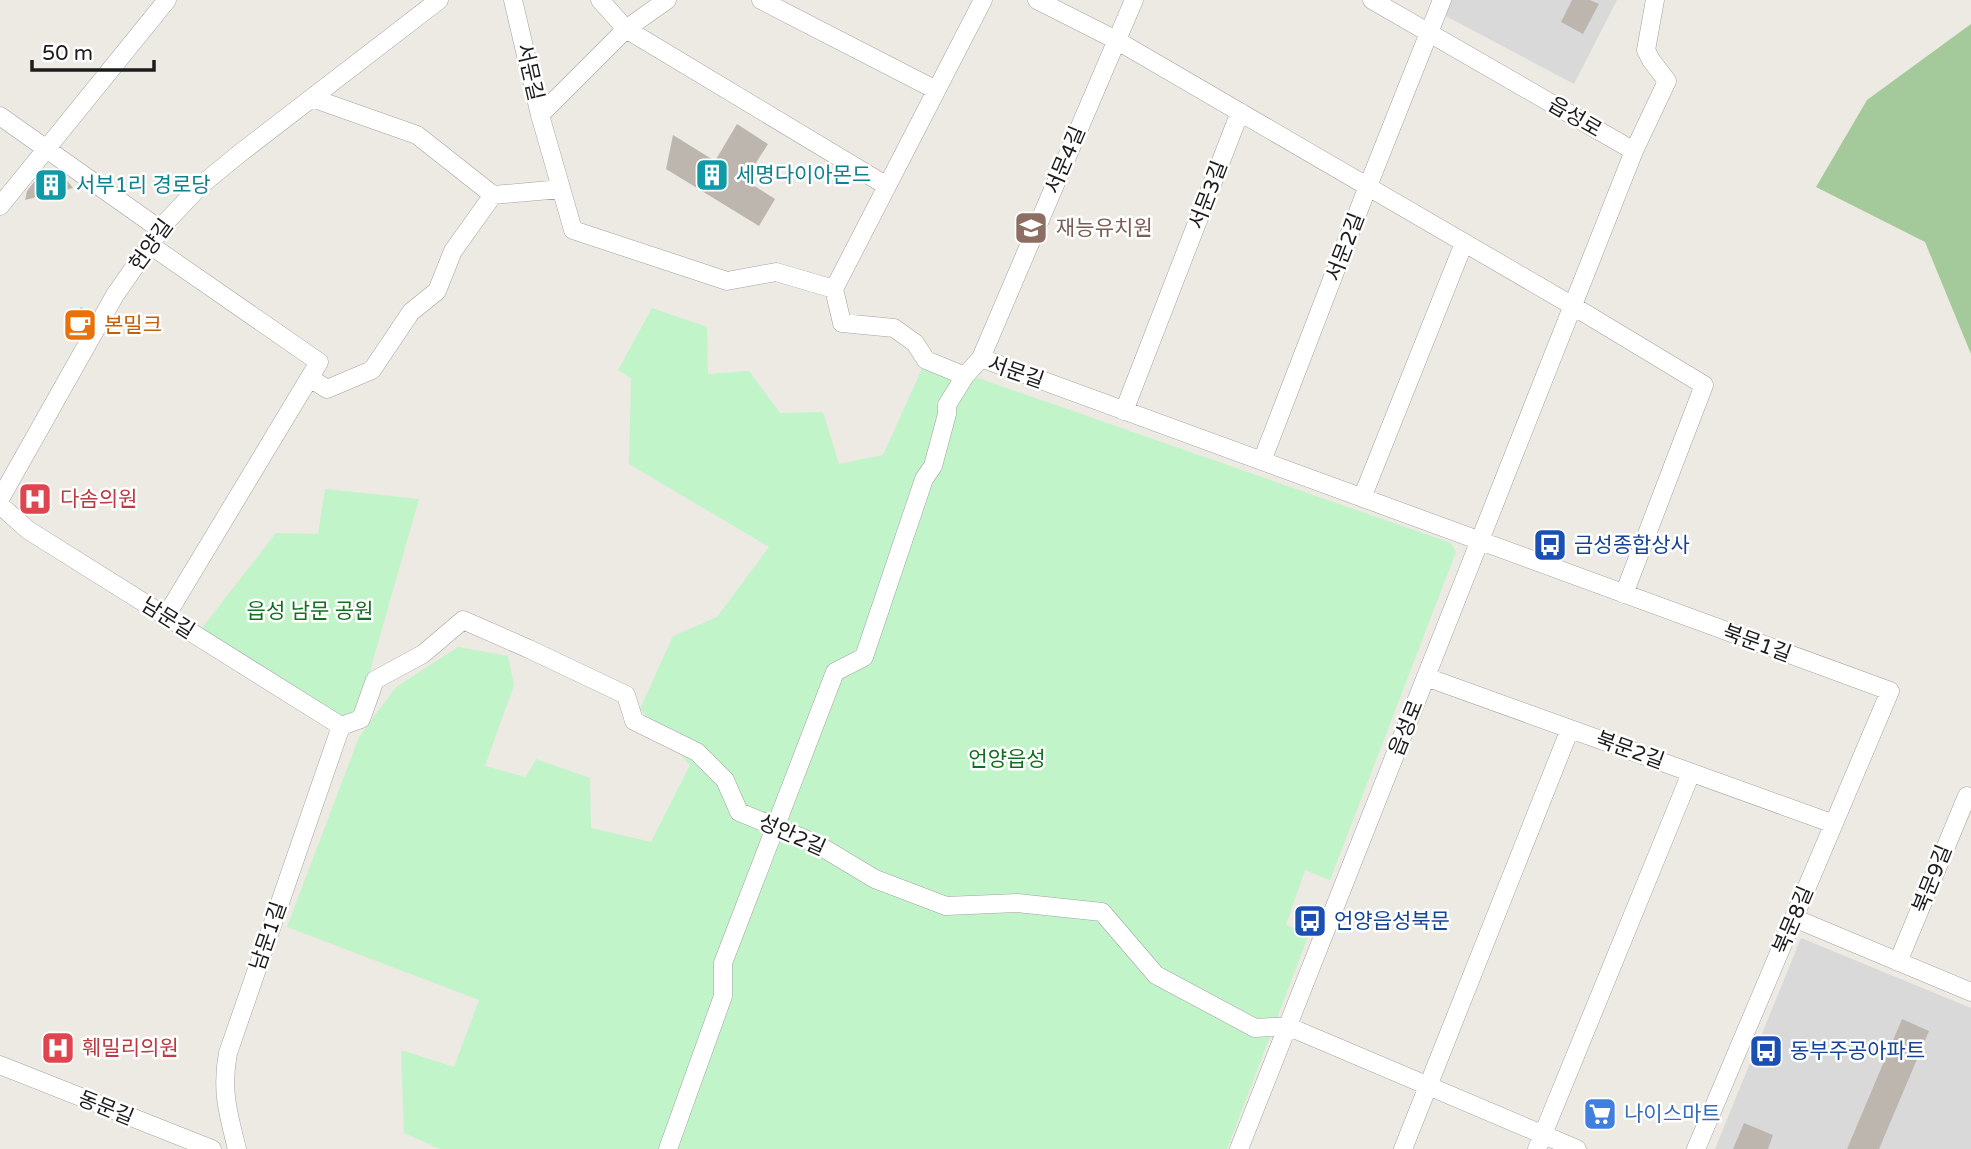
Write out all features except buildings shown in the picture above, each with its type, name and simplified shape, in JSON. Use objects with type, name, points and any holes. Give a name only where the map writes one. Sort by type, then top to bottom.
[{"type":"street","points":[[0,206],[167,0]]},
{"type":"street","name":"헌양길","points":[[0,499],[115,295],[166,222],[200,186],[239,154],[439,0]]},
{"type":"street","name":"서문길","points":[[513,0],[540,115],[573,230],[727,281],[776,272],[834,289],[842,323],[894,328],[915,344],[926,360],[965,376],[981,358],[1479,541]]},
{"type":"street","points":[[600,0],[626,29],[887,186]]},
{"type":"street","points":[[540,115],[626,29],[667,0]]},
{"type":"street","points":[[761,0],[936,90]]},
{"type":"street","points":[[834,289],[983,0]]},
{"type":"street","points":[[1037,0],[1116,40],[1704,385],[1624,594]]},
{"type":"street","name":"서문4길","points":[[981,358],[1134,0]]},
{"type":"street","name":"읍성로","points":[[1239,1149],[1634,151],[1373,0]]},
{"type":"street","name":"서문2길","points":[[1262,461],[1442,0]]},
{"type":"street","points":[[1634,151],[1667,81],[1646,50],[1655,0]]},
{"type":"street","points":[[312,98],[417,135],[493,195],[561,189]]},
{"type":"street","name":"서문3길","points":[[1124,411],[1240,112]]},
{"type":"street","points":[[0,116],[161,230]]},
{"type":"street","points":[[310,378],[327,389],[372,370],[411,312],[437,291],[453,251],[493,195]]},
{"type":"street","points":[[1362,498],[1464,243]]},
{"type":"street","points":[[150,245],[319,362],[166,616]]},
{"type":"street","points":[[668,1149],[723,996],[723,963],[775,827],[835,672],[864,657],[924,480],[933,466],[947,405],[965,376]]},
{"type":"street","name":"남문길","points":[[0,505],[28,530],[341,726]]},
{"type":"street","name":"북문1길","points":[[1479,541],[1890,691]]},
{"type":"street","name":"성안2길","points":[[341,726],[361,719],[375,680],[423,654],[463,620],[626,695],[634,721],[697,752],[725,780],[739,813],[815,843],[875,879],[946,906],[1017,903],[1102,912],[1156,975],[1255,1028],[1287,1026]]},
{"type":"street","name":"북문2길","points":[[1426,677],[1834,824]]},
{"type":"street","name":"북문8길","points":[[1696,1149],[1890,691]]},
{"type":"street","name":"남문1길","points":[[237,1149],[225,1097],[224,1074],[228,1053],[341,726]]},
{"type":"street","points":[[1403,1149],[1570,729]]},
{"type":"street","points":[[1540,1142],[1691,773]]},
{"type":"street","name":"북문9길","points":[[1898,962],[1966,796]]},
{"type":"street","points":[[1794,918],[1971,992]]},
{"type":"street","points":[[1287,1026],[1428,1086],[1540,1142],[1577,1149]]},
{"type":"street","name":"동문길","points":[[0,1065],[179,1143],[212,1149]]},
{"type":"shaded area","points":[[1448,0],[1617,0],[1574,84],[1442,14]]},
{"type":"shaded area","name":"동부주공아파트","points":[[1801,938],[1971,1008],[1971,1149],[1715,1149]]},
{"type":"green space","points":[[1971,24],[1971,354],[1925,242],[1816,187],[1867,100]]},
{"type":"green space","name":"언양읍성","points":[[652,308],[707,327],[708,374],[749,371],[780,413],[823,412],[839,464],[883,455],[926,360],[1451,543],[1456,552],[1330,880],[1305,870],[1286,925],[1309,934],[1227,1149],[440,1149],[404,1133],[401,1050],[454,1067],[479,1000],[287,927],[359,737],[396,687],[458,647],[508,656],[514,685],[485,766],[526,777],[536,759],[590,778],[591,828],[651,842],[690,765],[640,709],[673,636],[717,617],[769,547],[629,464],[631,378],[618,370]]},
{"type":"green space","name":"읍성 남문 공원","points":[[325,489],[419,499],[358,713],[339,718],[199,632],[276,533],[318,534]]},
{"type":"place","name":"세명다이아몬드","points":[[712,175]]},
{"type":"place","name":"서부1리 경로당","points":[[51,185]]},
{"type":"place","name":"재능유치원","points":[[1031,228]]},
{"type":"place","name":"본밀크","points":[[80,325]]},
{"type":"place","name":"다솜의원","points":[[35,499]]},
{"type":"place","name":"금성종합상사","points":[[1550,545]]},
{"type":"place","name":"언양읍성북문","points":[[1310,921]]},
{"type":"place","name":"훼밀리의원","points":[[58,1048]]},
{"type":"place","name":"동부주공아파트","points":[[1766,1051]]},
{"type":"place","name":"나이스마트","points":[[1600,1114]]}]
